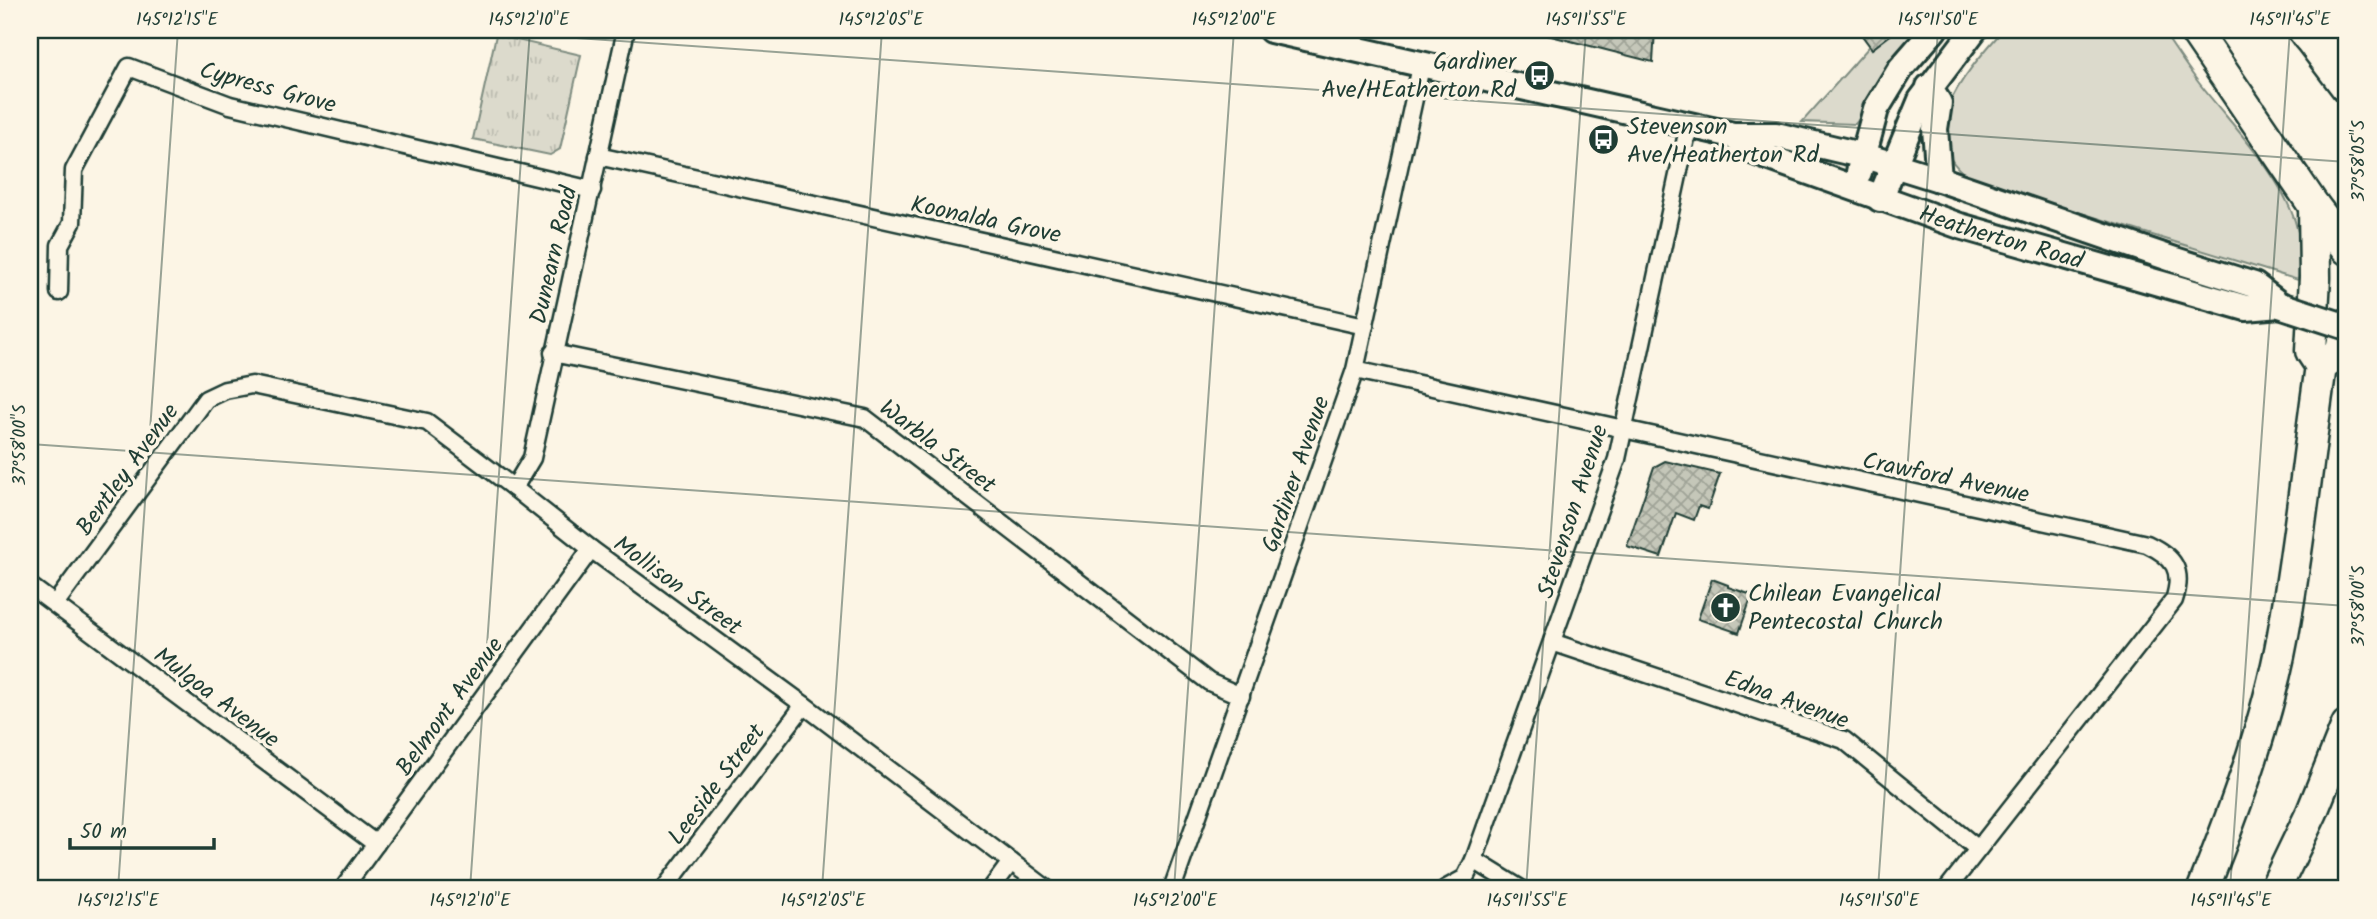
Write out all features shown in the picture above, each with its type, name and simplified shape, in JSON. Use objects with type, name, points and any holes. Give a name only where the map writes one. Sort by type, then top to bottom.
[{"type":"highway","points":[[2194,30],[2347,249]]},
{"type":"highway","points":[[2306,33],[2347,46]]},
{"type":"highway","points":[[2306,33],[2347,88]]},
{"type":"highway","points":[[2203,889],[2249,765],[2283,636],[2321,366],[2311,351],[2315,206]]},
{"type":"highway","points":[[2321,366],[2340,354],[2347,325]]},
{"type":"highway","points":[[2275,889],[2312,813],[2347,725]]},
{"type":"main road","name":"Heatherton Road","points":[[1271,30],[1422,62],[1733,135],[1776,135],[1865,156],[2254,285],[2280,305],[2347,325]]},
{"type":"main road","points":[[1853,189],[1865,156],[1876,108],[1901,68],[1934,30]]},
{"type":"main road","points":[[1880,199],[1912,118],[1929,87],[1974,30]]},
{"type":"main road","points":[[1929,87],[1939,103],[1935,129],[1939,179]]},
{"type":"main road","name":"Heatherton Road","points":[[1733,135],[1746,149],[1880,199],[1982,233],[2246,308],[2280,305]]},
{"type":"street","name":"Dunearn Road","points":[[514,488],[532,458],[626,30]]},
{"type":"street","name":"Gardiner Avenue","points":[[1172,889],[1355,370],[1422,62]]},
{"type":"street","name":"Cypress Grove","points":[[59,292],[60,245],[72,223],[74,170],[129,67],[230,105],[592,190]]},
{"type":"street","name":"Stevenson Avenue","points":[[1445,889],[1465,878],[1475,860],[1617,459],[1689,124]]},
{"type":"street","name":"Koonalda Grove","points":[[598,156],[1364,326]]},
{"type":"street","name":"Warbla Street","points":[[553,353],[865,418],[1209,682],[1241,696]]},
{"type":"street","name":"Crawford Avenue","points":[[1355,370],[2147,544],[2162,551],[2172,561],[2178,573],[2174,600],[1947,889]]},
{"type":"street","name":"Mollison Street","points":[[252,385],[427,422],[591,549],[804,705],[1047,889]]},
{"type":"street","name":"Bentley Avenue","points":[[55,604],[206,399],[225,390],[252,385]]},
{"type":"street","name":"Belmont Avenue","points":[[343,889],[591,549]]},
{"type":"street","name":"Mulgoa Avenue","points":[[30,586],[376,844]]},
{"type":"street","name":"Edna Avenue","points":[[1552,642],[1844,740],[1978,849]]},
{"type":"street","name":"Leeside Street","points":[[664,889],[804,705]]},
{"type":"street","points":[[1475,860],[1521,889]]},
{"type":"street","points":[[991,889],[1011,862]]},
{"type":"green space","points":[[1884,30],[1916,30],[1879,80],[1867,109],[1855,124],[1802,122]]},
{"type":"green space","points":[[2003,30],[2162,30],[2199,83],[2256,153],[2282,192],[2298,232],[2298,280],[1971,179],[1953,162],[1944,143],[1944,123],[1950,103],[1961,83]]},
{"type":"green space","points":[[496,35],[581,55],[560,149],[550,155],[473,139]]},
{"type":"building","points":[[1548,30],[1655,30],[1653,62],[1547,35]]},
{"type":"building","points":[[1858,30],[1897,30],[1872,49]]},
{"type":"building","points":[[1665,461],[1720,474],[1708,509],[1699,506],[1694,520],[1676,513],[1661,557],[1627,546],[1654,467]]},
{"type":"building","name":"Chilean Evangelical Pentecostal Church","points":[[1712,579],[1752,595],[1739,633],[1698,619]]},
{"type":"place","name":"Gardiner Ave/HEatherton Rd","points":[[1539,75]]},
{"type":"place","name":"Stevenson Ave/Heatherton Rd","points":[[1604,140]]},
{"type":"place","name":"Chilean Evangelical Pentecostal Church","points":[[1725,607]]}]
